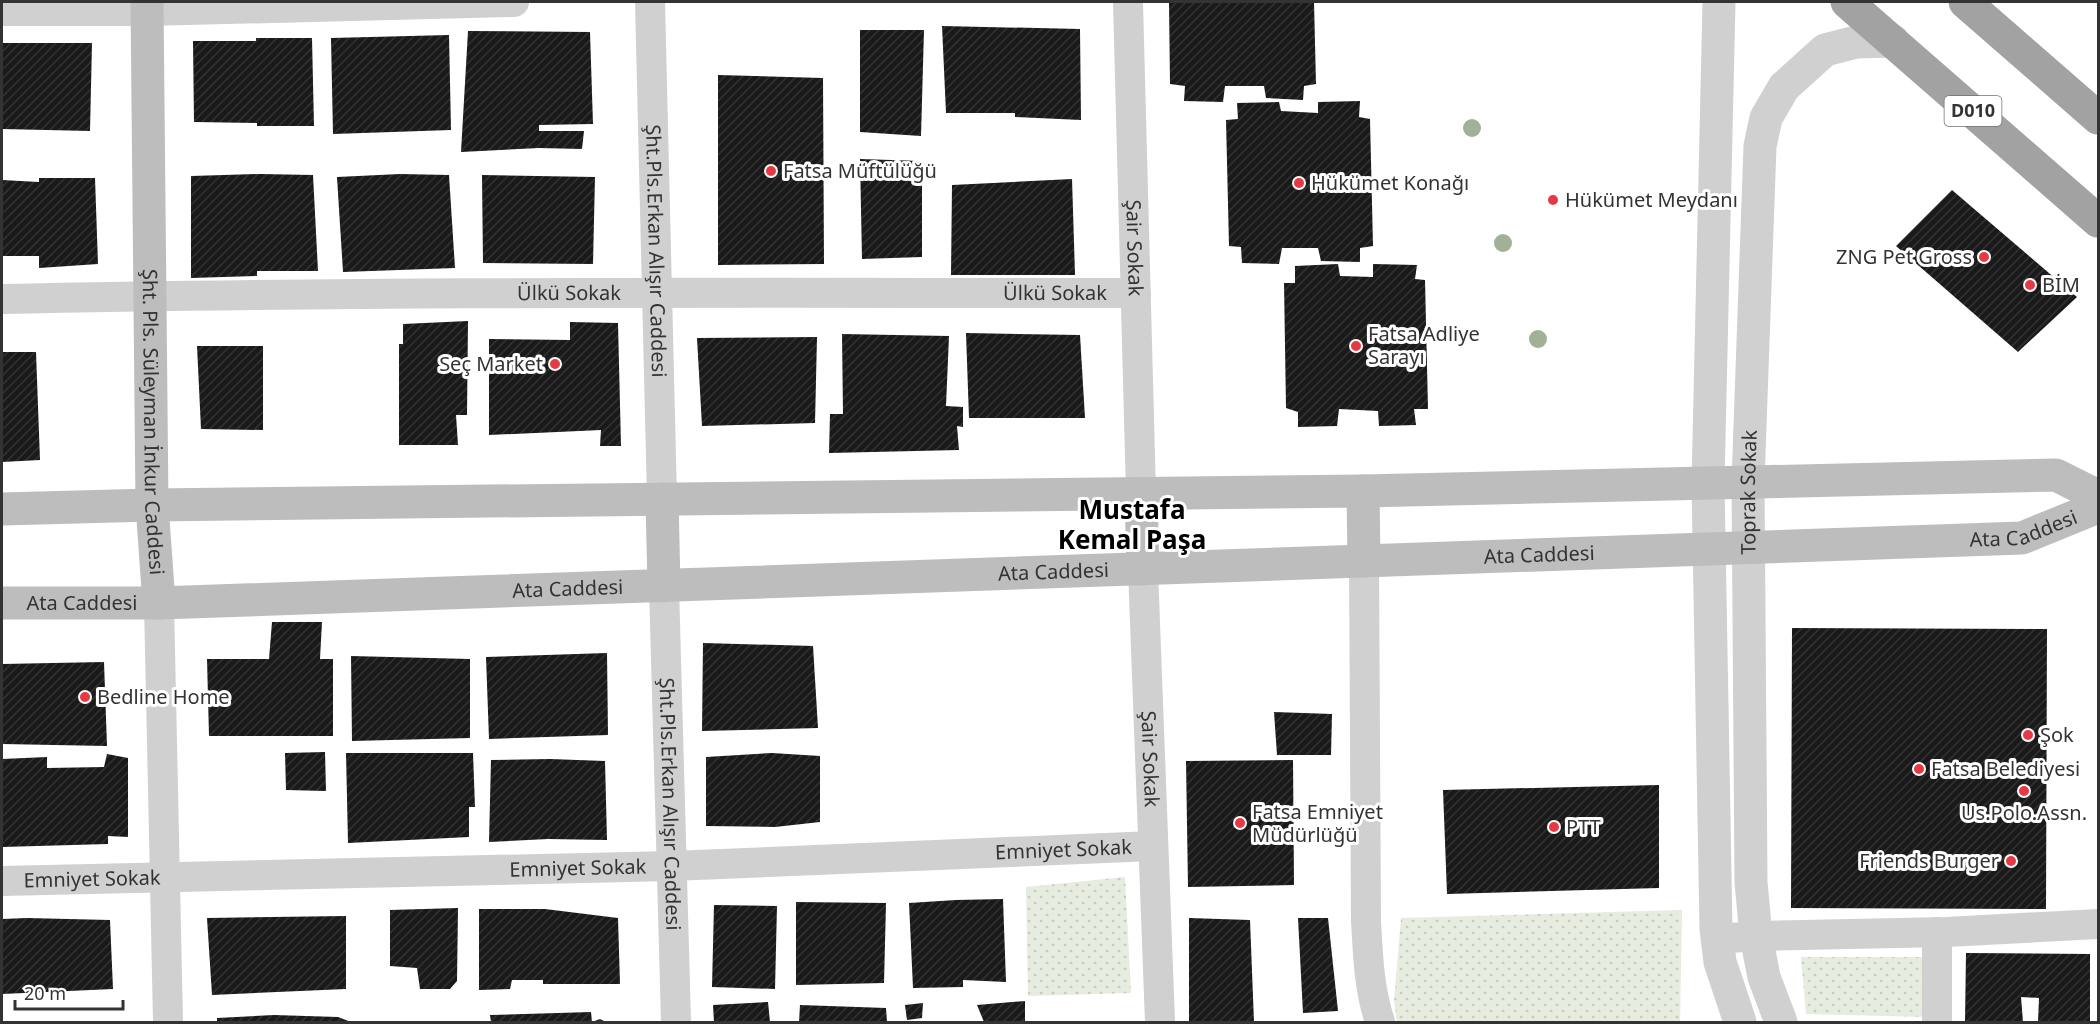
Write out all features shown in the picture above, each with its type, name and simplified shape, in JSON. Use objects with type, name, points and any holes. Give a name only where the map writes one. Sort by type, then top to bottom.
[{"type":"highway","name":"D010","points":[[1847,2],[2098,221]]},
{"type":"highway","points":[[1965,2],[2098,118]]},
{"type":"main road","name":"Şht. Pls. Süleyman İnkur Caddesi","points":[[147,6],[152,505],[159,603]]},
{"type":"main road","name":"Ata Caddesi","points":[[2,509],[152,505],[1363,491],[2056,475],[2098,496]]},
{"type":"main road","points":[[1363,491],[1364,561]]},
{"type":"main road","points":[[1141,494],[1143,569]]},
{"type":"main road","points":[[663,499],[664,586]]},
{"type":"main road","name":"Ata Caddesi","points":[[2,603],[159,603],[2022,538],[2098,507]]},
{"type":"street","points":[[2,11],[147,6],[514,2]]},
{"type":"street","name":"Şht.Pls.Erkan Alışır Caddesi","points":[[650,2],[663,499]]},
{"type":"street","name":"Şair Sokak","points":[[1128,2],[1141,494]]},
{"type":"street","name":"Toprak Sokak","points":[[1719,2],[1708,550],[1718,939],[1720,962],[1740,1023]]},
{"type":"street","name":"Toprak Sokak","points":[[1781,1023],[1764,977],[1756,936],[1751,882],[1748,482],[1760,146],[1766,118],[1784,87],[1825,50],[1856,42],[1893,41]]},
{"type":"street","name":"Ülkü Sokak","points":[[2,299],[657,293],[1136,293]]},
{"type":"street","points":[[1364,561],[1366,921],[1368,964],[1374,1004],[1380,1023]]},
{"type":"street","name":"Şair Sokak","points":[[1143,569],[1160,1023]]},
{"type":"street","name":"Şht.Pls.Erkan Alışır Caddesi","points":[[664,586],[676,1023]]},
{"type":"street","name":"Şht. Pls. Süleyman İnkur Caddesi","points":[[159,603],[168,1023]]},
{"type":"street","name":"Emniyet Sokak","points":[[2,881],[672,866],[1153,846]]},
{"type":"street","points":[[1718,939],[2098,924]]},
{"type":"street","points":[[1937,932],[1937,1023]]},
{"type":"shaded area","points":[[1125,877],[1131,993],[1028,996],[1026,887]]},
{"type":"shaded area","points":[[1682,910],[1680,1022],[1397,1022],[1394,1001],[1401,918]]},
{"type":"shaded area","points":[[1801,957],[1925,957],[1926,1017],[1806,1014]]},
{"type":"building","points":[[1169,2],[1314,2],[1316,84],[1304,86],[1303,100],[1266,98],[1264,86],[1225,86],[1223,102],[1184,101],[1185,86],[1170,84]]},
{"type":"building","points":[[942,26],[1080,29],[1081,120],[1015,117],[1015,113],[946,113]]},
{"type":"building","points":[[860,30],[924,30],[921,136],[860,132]]},
{"type":"building","points":[[468,31],[590,32],[593,124],[539,125],[539,131],[584,131],[582,149],[539,148],[461,152]]},
{"type":"building","points":[[449,35],[451,130],[333,134],[331,38]]},
{"type":"building","points":[[256,38],[312,38],[314,126],[257,126],[257,123],[194,122],[193,41],[256,41]]},
{"type":"building","points":[[2,43],[92,43],[90,131],[2,129]]},
{"type":"building","name":"Fatsa Müftülüğü","points":[[718,75],[823,78],[824,264],[718,265]]},
{"type":"building","name":"Hükümet Konağı","points":[[1360,101],[1359,117],[1370,119],[1373,246],[1360,248],[1360,262],[1321,261],[1318,248],[1282,248],[1279,264],[1242,263],[1241,247],[1229,246],[1226,120],[1238,119],[1237,103],[1279,102],[1281,111],[1318,113],[1318,102]]},
{"type":"building","points":[[860,159],[922,161],[922,257],[862,259]]},
{"type":"building","points":[[400,174],[449,175],[455,268],[343,272],[337,177]]},
{"type":"building","points":[[313,175],[318,271],[257,271],[257,276],[191,278],[191,176]]},
{"type":"building","points":[[482,175],[595,177],[593,264],[483,263]]},
{"type":"building","points":[[39,178],[95,178],[98,264],[39,268],[39,256],[2,256],[2,180],[39,182]]},
{"type":"building","points":[[1072,179],[1075,275],[951,275],[952,185]]},
{"type":"building","points":[[1952,190],[2077,297],[2018,352],[1896,246]]},
{"type":"building","name":"Fatsa Adliye Sarayı","points":[[1338,264],[1340,276],[1373,277],[1373,264],[1417,265],[1415,279],[1425,280],[1428,409],[1414,409],[1416,425],[1379,426],[1378,411],[1339,409],[1337,426],[1298,427],[1298,412],[1286,408],[1284,283],[1295,283],[1295,266]]},
{"type":"building","points":[[468,321],[467,415],[456,415],[458,445],[399,445],[399,344],[403,344],[403,324]]},
{"type":"building","points":[[570,322],[618,323],[621,446],[600,446],[601,430],[489,435],[489,339],[570,340]]},
{"type":"building","points":[[966,333],[1080,335],[1085,418],[969,418]]},
{"type":"building","points":[[842,334],[949,336],[946,406],[963,407],[963,427],[957,426],[959,450],[829,453],[830,414],[843,414]]},
{"type":"building","points":[[817,337],[815,423],[702,426],[697,338]]},
{"type":"building","points":[[197,346],[263,346],[263,430],[201,429]]},
{"type":"building","points":[[2,352],[36,352],[40,460],[2,462]]},
{"type":"building","points":[[272,622],[322,622],[320,659],[333,659],[333,736],[209,736],[207,659],[269,659]]},
{"type":"building","name":"Fatsa Belediyesi","points":[[1792,628],[2047,629],[2046,909],[1791,908]]},
{"type":"building","points":[[703,643],[813,646],[818,728],[702,731]]},
{"type":"building","points":[[607,653],[608,735],[489,739],[486,657]]},
{"type":"building","points":[[351,656],[470,659],[470,738],[352,741]]},
{"type":"building","points":[[104,662],[107,746],[2,744],[2,664]]},
{"type":"building","points":[[1274,712],[1332,714],[1331,755],[1277,755]]},
{"type":"building","points":[[325,752],[326,791],[286,790],[285,753]]},
{"type":"building","points":[[346,753],[473,753],[475,807],[469,807],[469,837],[348,843]]},
{"type":"building","points":[[772,753],[820,756],[820,822],[775,827],[706,826],[706,757]]},
{"type":"building","points":[[107,754],[128,758],[128,837],[108,836],[108,844],[2,847],[2,759],[47,757],[47,768],[104,767]]},
{"type":"building","points":[[491,760],[605,761],[607,840],[548,839],[489,842]]},
{"type":"building","name":"Fatsa Emniyet Müdürlüğü","points":[[1293,760],[1294,885],[1188,887],[1186,761]]},
{"type":"building","points":[[1659,785],[1659,888],[1447,894],[1443,790]]},
{"type":"building","points":[[1003,899],[1006,982],[963,980],[963,987],[913,988],[909,903]]},
{"type":"building","points":[[796,902],[886,903],[884,983],[796,985]]},
{"type":"building","points":[[714,905],[777,906],[775,989],[712,987]]},
{"type":"building","points":[[458,908],[457,981],[450,989],[420,989],[417,968],[390,966],[390,910]]},
{"type":"building","points":[[479,909],[545,909],[618,918],[620,984],[543,984],[543,980],[512,980],[510,989],[479,990]]},
{"type":"building","points":[[346,916],[346,989],[212,995],[207,918]]},
{"type":"building","points":[[1189,918],[1250,920],[1254,1022],[1189,1022]]},
{"type":"building","points":[[1298,918],[1328,918],[1338,1011],[1303,1013]]},
{"type":"building","points":[[2,919],[110,920],[113,989],[2,994]]},
{"type":"building","points":[[1966,953],[2090,954],[2090,1022],[2038,1022],[2039,998],[2021,997],[2023,1022],[1965,1022]]},
{"type":"building","points":[[1025,1001],[1025,1022],[984,1022],[977,1005]]},
{"type":"building","points":[[768,1002],[770,1022],[714,1022],[713,1005]]},
{"type":"building","points":[[923,1003],[922,1018],[907,1020],[905,1005]]},
{"type":"building","points":[[800,1005],[886,1008],[887,1022],[799,1022]]},
{"type":"building","points":[[591,1012],[592,1022],[491,1022],[490,1015]]},
{"type":"building","points":[[274,1015],[338,1017],[351,1022],[217,1022],[217,1018]]},
{"type":"place","name":"Fatsa Müftülüğü","points":[[771,171]]},
{"type":"place","name":"Hükümet Konağı","points":[[1299,183]]},
{"type":"place","name":"Hükümet Meydanı","points":[[1553,200]]},
{"type":"place","name":"ZNG Pet Gross","points":[[1984,257]]},
{"type":"place","name":"BİM","points":[[2030,285]]},
{"type":"place","name":"Fatsa Adliye Sarayı","points":[[1356,346]]},
{"type":"place","name":"Seç Market","points":[[555,364]]},
{"type":"place","name":"Bedline Home","points":[[85,697]]},
{"type":"place","name":"Şok","points":[[2028,735]]},
{"type":"place","name":"Fatsa Belediyesi","points":[[1919,769]]},
{"type":"place","name":"Us.Polo.Assn.","points":[[2024,791]]},
{"type":"place","name":"Fatsa Emniyet Müdürlüğü","points":[[1240,823]]},
{"type":"place","name":"PTT","points":[[1554,827]]},
{"type":"place","name":"Friends Burger","points":[[2011,861]]},
{"type":"district","name":"Mustafa Kemal Paşa","points":[[1132,525]]}]
